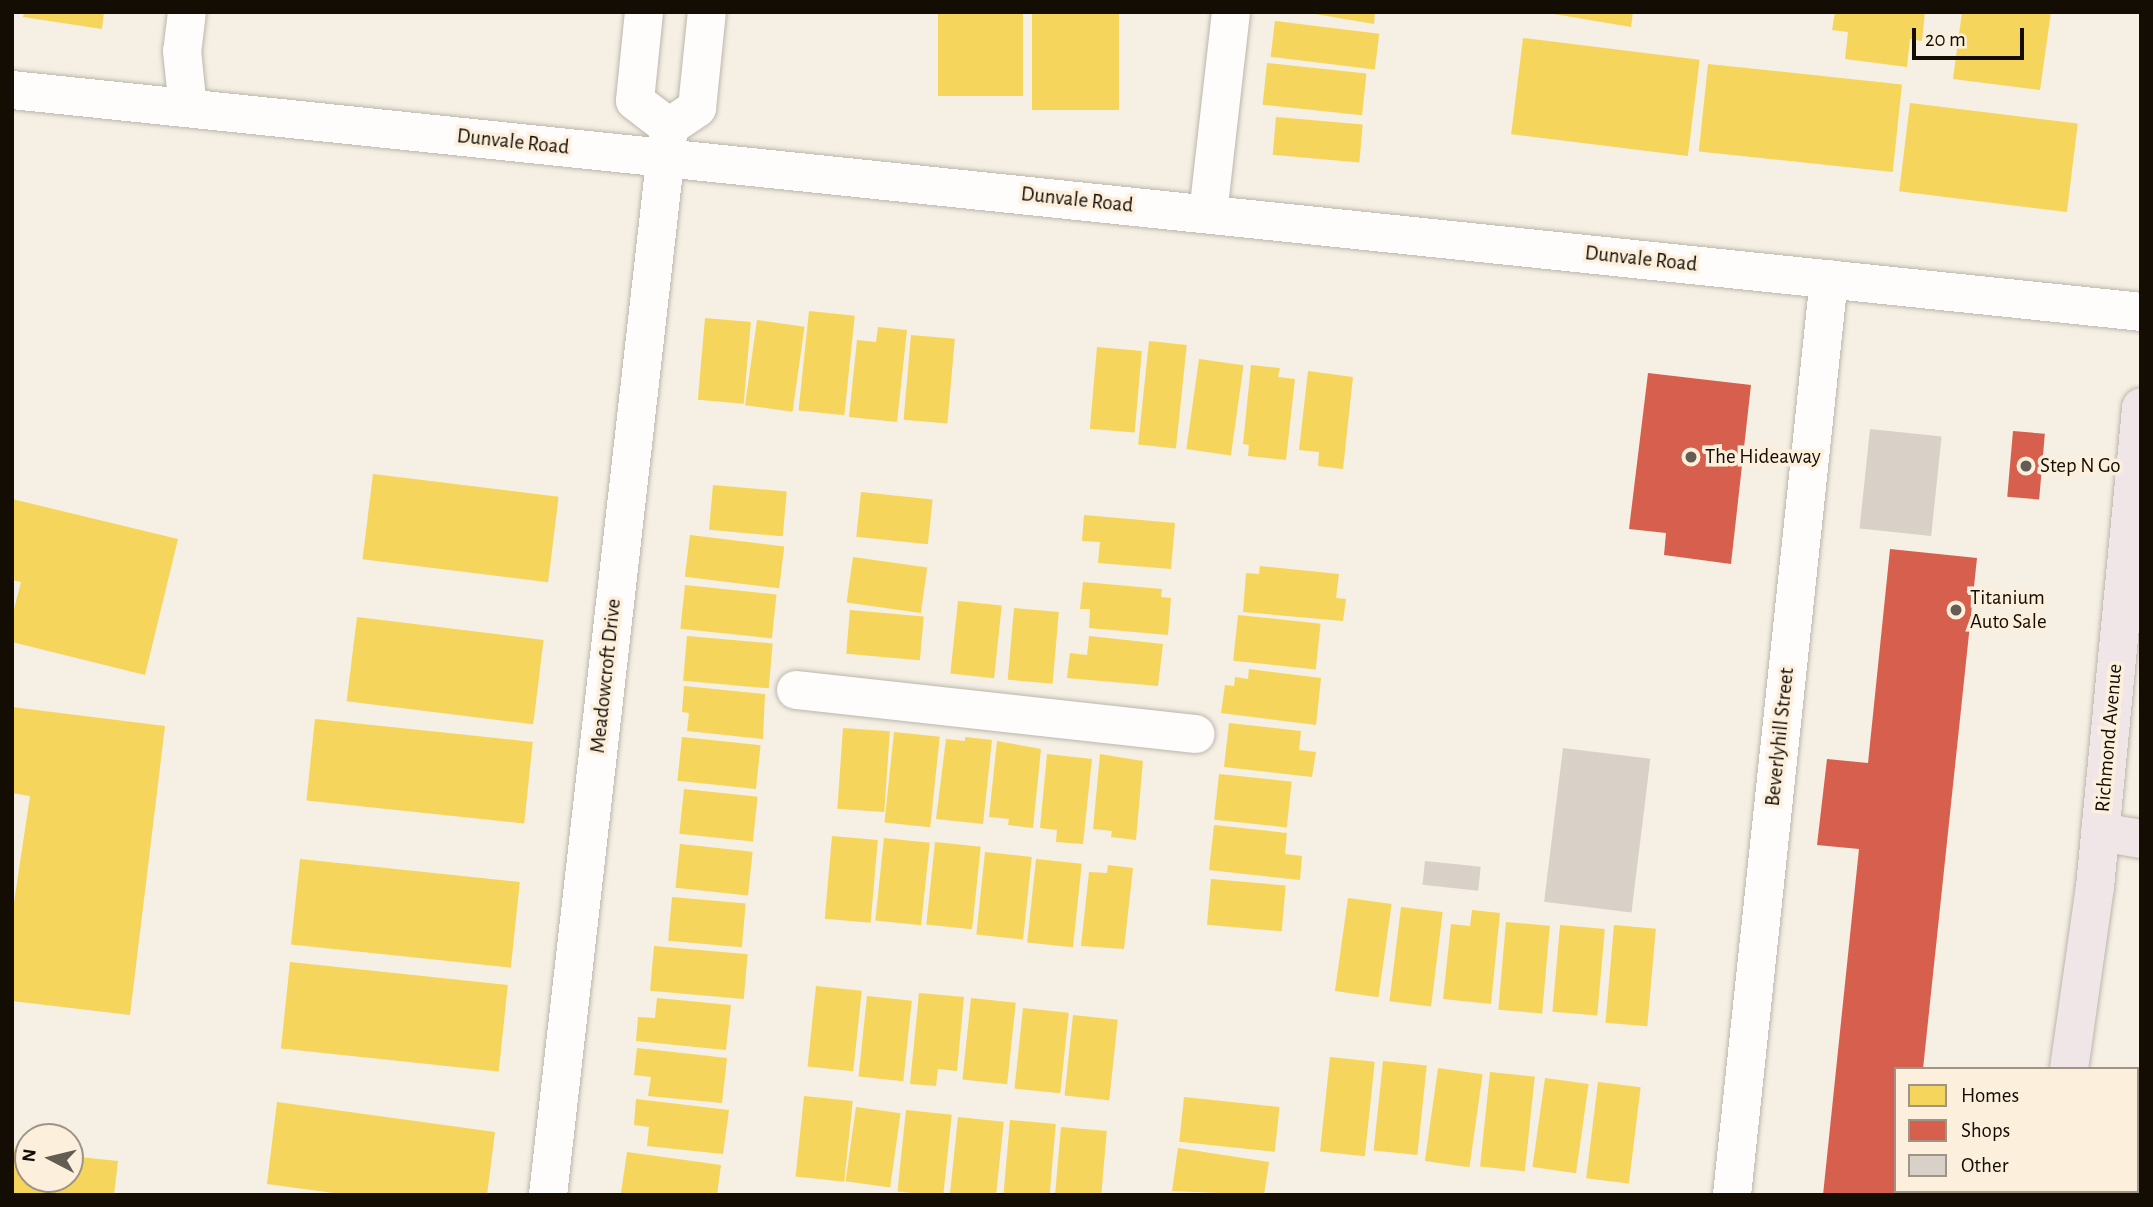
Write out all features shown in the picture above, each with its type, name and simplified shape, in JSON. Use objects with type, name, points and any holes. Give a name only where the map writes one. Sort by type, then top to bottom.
[{"type":"main road","name":"Richmond Avenue","points":[[2068,1067],[2100,832],[2141,407]]},
{"type":"main road","points":[[2100,832],[2141,839]]},
{"type":"street","points":[[187,12],[183,51],[188,108]]},
{"type":"street","points":[[644,12],[635,101],[667,142],[697,108],[707,12]]},
{"type":"street","points":[[1208,214],[1231,12]]},
{"type":"street","name":"Dunvale Road","points":[[12,90],[188,108],[667,142],[1208,214],[2141,312]]},
{"type":"street","name":"Meadowcroft Drive","points":[[548,1195],[667,142]]},
{"type":"street","name":"Beverlyhill Street","points":[[1732,1195],[1829,279]]},
{"type":"street","points":[[796,690],[1196,734]]},
{"type":"building: Homes","points":[[24,12],[104,12],[102,29],[23,17]]},
{"type":"building: Homes","points":[[938,12],[1023,12],[1023,96],[938,96]]},
{"type":"building: Homes","points":[[1032,12],[1119,12],[1119,110],[1032,110]]},
{"type":"building: Homes","points":[[1304,12],[1375,12],[1374,24]]},
{"type":"building: Homes","points":[[1542,12],[1633,12],[1631,27]]},
{"type":"building: Homes","points":[[1835,12],[1925,12],[1922,41],[1910,39],[1907,67],[1845,59],[1848,32],[1832,30]]},
{"type":"building: Homes","points":[[1962,12],[2051,12],[2040,90],[1953,79]]},
{"type":"building: Homes","points":[[1275,21],[1379,34],[1375,70],[1271,57]]},
{"type":"building: Homes","points":[[1523,38],[1700,60],[1688,156],[1511,134]]},
{"type":"building: Homes","points":[[1267,63],[1366,73],[1362,115],[1263,105]]},
{"type":"building: Homes","points":[[1708,64],[1902,84],[1893,172],[1699,152]]},
{"type":"building: Homes","points":[[1910,103],[2078,124],[2067,212],[1899,191]]},
{"type":"building: Homes","points":[[1276,117],[1363,125],[1359,162],[1273,155]]},
{"type":"building: Homes","points":[[809,311],[855,316],[844,415],[799,410]]},
{"type":"building: Homes","points":[[705,318],[751,322],[744,404],[698,400]]},
{"type":"building: Homes","points":[[757,320],[805,327],[793,412],[745,405]]},
{"type":"building: Homes","points":[[878,327],[907,330],[897,422],[849,417],[857,340],[876,342]]},
{"type":"building: Homes","points":[[911,335],[955,339],[947,424],[904,420]]},
{"type":"building: Homes","points":[[1149,341],[1187,345],[1176,448],[1138,444]]},
{"type":"building: Homes","points":[[1097,347],[1142,351],[1135,433],[1090,429]]},
{"type":"building: Homes","points":[[1199,359],[1244,365],[1231,455],[1186,449]]},
{"type":"building: Homes","points":[[1251,365],[1280,368],[1278,377],[1295,379],[1286,460],[1248,456],[1249,445],[1243,444]]},
{"type":"building: Homes","points":[[1308,371],[1353,377],[1343,469],[1318,466],[1319,452],[1299,450]]},
{"type":"building: Homes","points":[[373,474],[559,497],[548,582],[363,559]]},
{"type":"building: Homes","points":[[713,485],[787,491],[783,536],[709,530]]},
{"type":"building: Homes","points":[[861,492],[933,500],[928,544],[856,537]]},
{"type":"building: Homes","points":[[12,499],[178,539],[145,675],[12,642],[12,617],[21,582],[12,580]]},
{"type":"building: Homes","points":[[1084,515],[1175,523],[1171,569],[1098,563],[1100,542],[1082,541]]},
{"type":"building: Homes","points":[[690,535],[784,547],[779,588],[685,577]]},
{"type":"building: Homes","points":[[853,557],[927,567],[921,613],[847,603]]},
{"type":"building: Homes","points":[[1260,566],[1339,574],[1336,598],[1346,599],[1343,621],[1243,612],[1246,573],[1259,574]]},
{"type":"building: Homes","points":[[1083,582],[1162,589],[1161,597],[1171,598],[1168,635],[1089,628],[1090,609],[1080,609]]},
{"type":"building: Homes","points":[[685,585],[776,595],[772,638],[680,629]]},
{"type":"building: Homes","points":[[958,601],[1002,606],[994,678],[950,674]]},
{"type":"building: Homes","points":[[1014,608],[1059,612],[1053,684],[1008,680]]},
{"type":"building: Homes","points":[[850,610],[924,616],[920,660],[846,654]]},
{"type":"building: Homes","points":[[1238,615],[1321,624],[1316,669],[1233,661]]},
{"type":"building: Homes","points":[[357,617],[544,640],[533,724],[347,701]]},
{"type":"building: Homes","points":[[687,636],[773,643],[769,688],[683,681]]},
{"type":"building: Homes","points":[[1089,636],[1163,644],[1158,686],[1067,678],[1070,653],[1087,655]]},
{"type":"building: Homes","points":[[1249,669],[1321,678],[1316,725],[1221,713],[1225,685],[1234,686],[1235,677],[1248,679]]},
{"type":"building: Homes","points":[[684,686],[765,694],[763,739],[687,731],[689,713],[682,712]]},
{"type":"building: Homes","points":[[12,707],[165,726],[130,1015],[12,1001],[12,916],[30,796],[12,793]]},
{"type":"building: Homes","points":[[315,719],[533,742],[524,823],[306,801]]},
{"type":"building: Homes","points":[[1229,723],[1301,731],[1299,750],[1316,752],[1312,777],[1224,767]]},
{"type":"building: Homes","points":[[843,728],[890,731],[884,812],[837,809]]},
{"type":"building: Homes","points":[[894,732],[940,737],[930,827],[884,823]]},
{"type":"building: Homes","points":[[682,737],[761,745],[756,789],[677,781]]},
{"type":"building: Homes","points":[[965,737],[992,740],[983,824],[936,819],[946,739],[965,741]]},
{"type":"building: Homes","points":[[997,741],[1041,749],[1033,828],[1008,825],[1009,819],[989,817]]},
{"type":"building: Homes","points":[[1047,754],[1092,759],[1083,844],[1056,842],[1057,830],[1040,828]]},
{"type":"building: Homes","points":[[1100,754],[1143,761],[1136,840],[1111,837],[1112,831],[1093,829]]},
{"type":"building: Homes","points":[[1219,774],[1292,782],[1287,827],[1214,820]]},
{"type":"building: Homes","points":[[684,789],[758,797],[753,841],[679,834]]},
{"type":"building: Homes","points":[[1214,825],[1287,833],[1285,854],[1302,856],[1300,880],[1209,870]]},
{"type":"building: Homes","points":[[832,836],[878,840],[871,923],[825,919]]},
{"type":"building: Homes","points":[[884,838],[930,843],[921,925],[875,921]]},
{"type":"building: Homes","points":[[935,842],[981,847],[972,929],[926,925]]},
{"type":"building: Homes","points":[[680,844],[753,852],[748,895],[675,888]]},
{"type":"building: Homes","points":[[985,852],[1032,857],[1023,939],[976,935]]},
{"type":"building: Homes","points":[[300,859],[520,882],[511,968],[291,945]]},
{"type":"building: Homes","points":[[1036,859],[1082,864],[1073,947],[1027,943]]},
{"type":"building: Homes","points":[[1108,865],[1133,868],[1124,949],[1081,946],[1089,872],[1107,873]]},
{"type":"building: Homes","points":[[1211,879],[1286,886],[1282,931],[1207,925]]},
{"type":"building: Homes","points":[[672,897],[746,903],[742,947],[668,941]]},
{"type":"building: Homes","points":[[1348,898],[1392,904],[1378,997],[1335,991]]},
{"type":"building: Homes","points":[[1401,907],[1443,912],[1431,1006],[1389,1001]]},
{"type":"building: Homes","points":[[1472,910],[1500,913],[1491,1004],[1443,999],[1451,924],[1470,926]]},
{"type":"building: Homes","points":[[1506,922],[1550,926],[1542,1013],[1498,1010]]},
{"type":"building: Homes","points":[[1560,925],[1605,929],[1597,1016],[1552,1012]]},
{"type":"building: Homes","points":[[1614,925],[1656,929],[1647,1026],[1605,1023]]},
{"type":"building: Homes","points":[[654,946],[748,954],[744,999],[650,991]]},
{"type":"building: Homes","points":[[290,962],[508,985],[499,1071],[281,1049]]},
{"type":"building: Homes","points":[[816,986],[862,991],[853,1071],[808,1067]]},
{"type":"building: Homes","points":[[919,993],[964,997],[957,1071],[938,1069],[936,1086],[910,1084]]},
{"type":"building: Homes","points":[[867,996],[912,1001],[903,1081],[859,1077]]},
{"type":"building: Homes","points":[[657,998],[731,1005],[726,1050],[636,1041],[638,1017],[655,1018]]},
{"type":"building: Homes","points":[[971,998],[1016,1003],[1007,1084],[962,1080]]},
{"type":"building: Homes","points":[[1023,1008],[1069,1013],[1060,1093],[1015,1089]]},
{"type":"building: Homes","points":[[1073,1015],[1118,1020],[1109,1100],[1065,1096]]},
{"type":"building: Homes","points":[[637,1048],[727,1058],[722,1103],[648,1096],[651,1077],[634,1075]]},
{"type":"building: Homes","points":[[1330,1057],[1375,1062],[1365,1156],[1320,1151]]},
{"type":"building: Homes","points":[[1383,1061],[1427,1066],[1417,1155],[1374,1151]]},
{"type":"building: Homes","points":[[1438,1068],[1483,1074],[1469,1167],[1425,1161]]},
{"type":"building: Homes","points":[[1490,1072],[1535,1077],[1525,1171],[1480,1166]]},
{"type":"building: Homes","points":[[1545,1078],[1589,1084],[1576,1173],[1532,1167]]},
{"type":"building: Homes","points":[[1598,1082],[1641,1087],[1629,1184],[1586,1178]]},
{"type":"building: Homes","points":[[804,1096],[853,1101],[844,1182],[796,1177]]},
{"type":"building: Homes","points":[[1184,1097],[1279,1107],[1275,1152],[1179,1142]]},
{"type":"building: Homes","points":[[636,1099],[729,1110],[723,1154],[647,1146],[649,1127],[634,1125]]},
{"type":"building: Homes","points":[[277,1102],[495,1132],[487,1195],[348,1195],[267,1184]]},
{"type":"building: Homes","points":[[856,1107],[901,1113],[890,1188],[846,1181]]},
{"type":"building: Homes","points":[[906,1110],[952,1115],[943,1195],[897,1192]]},
{"type":"building: Homes","points":[[958,1117],[1004,1122],[996,1195],[950,1195]]},
{"type":"building: Homes","points":[[1010,1120],[1056,1124],[1050,1195],[1003,1195]]},
{"type":"building: Homes","points":[[1061,1127],[1107,1131],[1101,1195],[1055,1195]]},
{"type":"building: Homes","points":[[1178,1148],[1269,1162],[1264,1195],[1172,1191]]},
{"type":"building: Homes","points":[[12,1149],[14,1193],[84,1193],[84,1157],[118,1161],[114,1195],[12,1195]]},
{"type":"building: Homes","points":[[627,1152],[721,1165],[717,1195],[621,1193]]},
{"type":"building: Shops","name":"The Hideaway","points":[[1648,373],[1751,385],[1731,564],[1664,555],[1666,533],[1629,529]]},
{"type":"building: Shops","name":"Step N Go","points":[[2013,431],[2045,434],[2039,500],[2007,497]]},
{"type":"building: Shops","points":[[1890,549],[1977,558],[1923,1067],[1894,1067],[1894,1193],[1909,1195],[1823,1195],[1859,849],[1817,845],[1827,759],[1868,763]]},
{"type":"building: Other","points":[[1870,429],[1942,437],[1931,536],[1860,528]]},
{"type":"building: Other","points":[[1563,748],[1650,759],[1631,913],[1544,902]]},
{"type":"building: Other","points":[[1425,861],[1481,867],[1478,891],[1422,885]]},
{"type":"place","name":"The Hideaway","points":[[1691,457]]},
{"type":"place","name":"Step N Go","points":[[2026,466]]},
{"type":"place","name":"Titanium Auto Sale","points":[[1956,610]]}]
